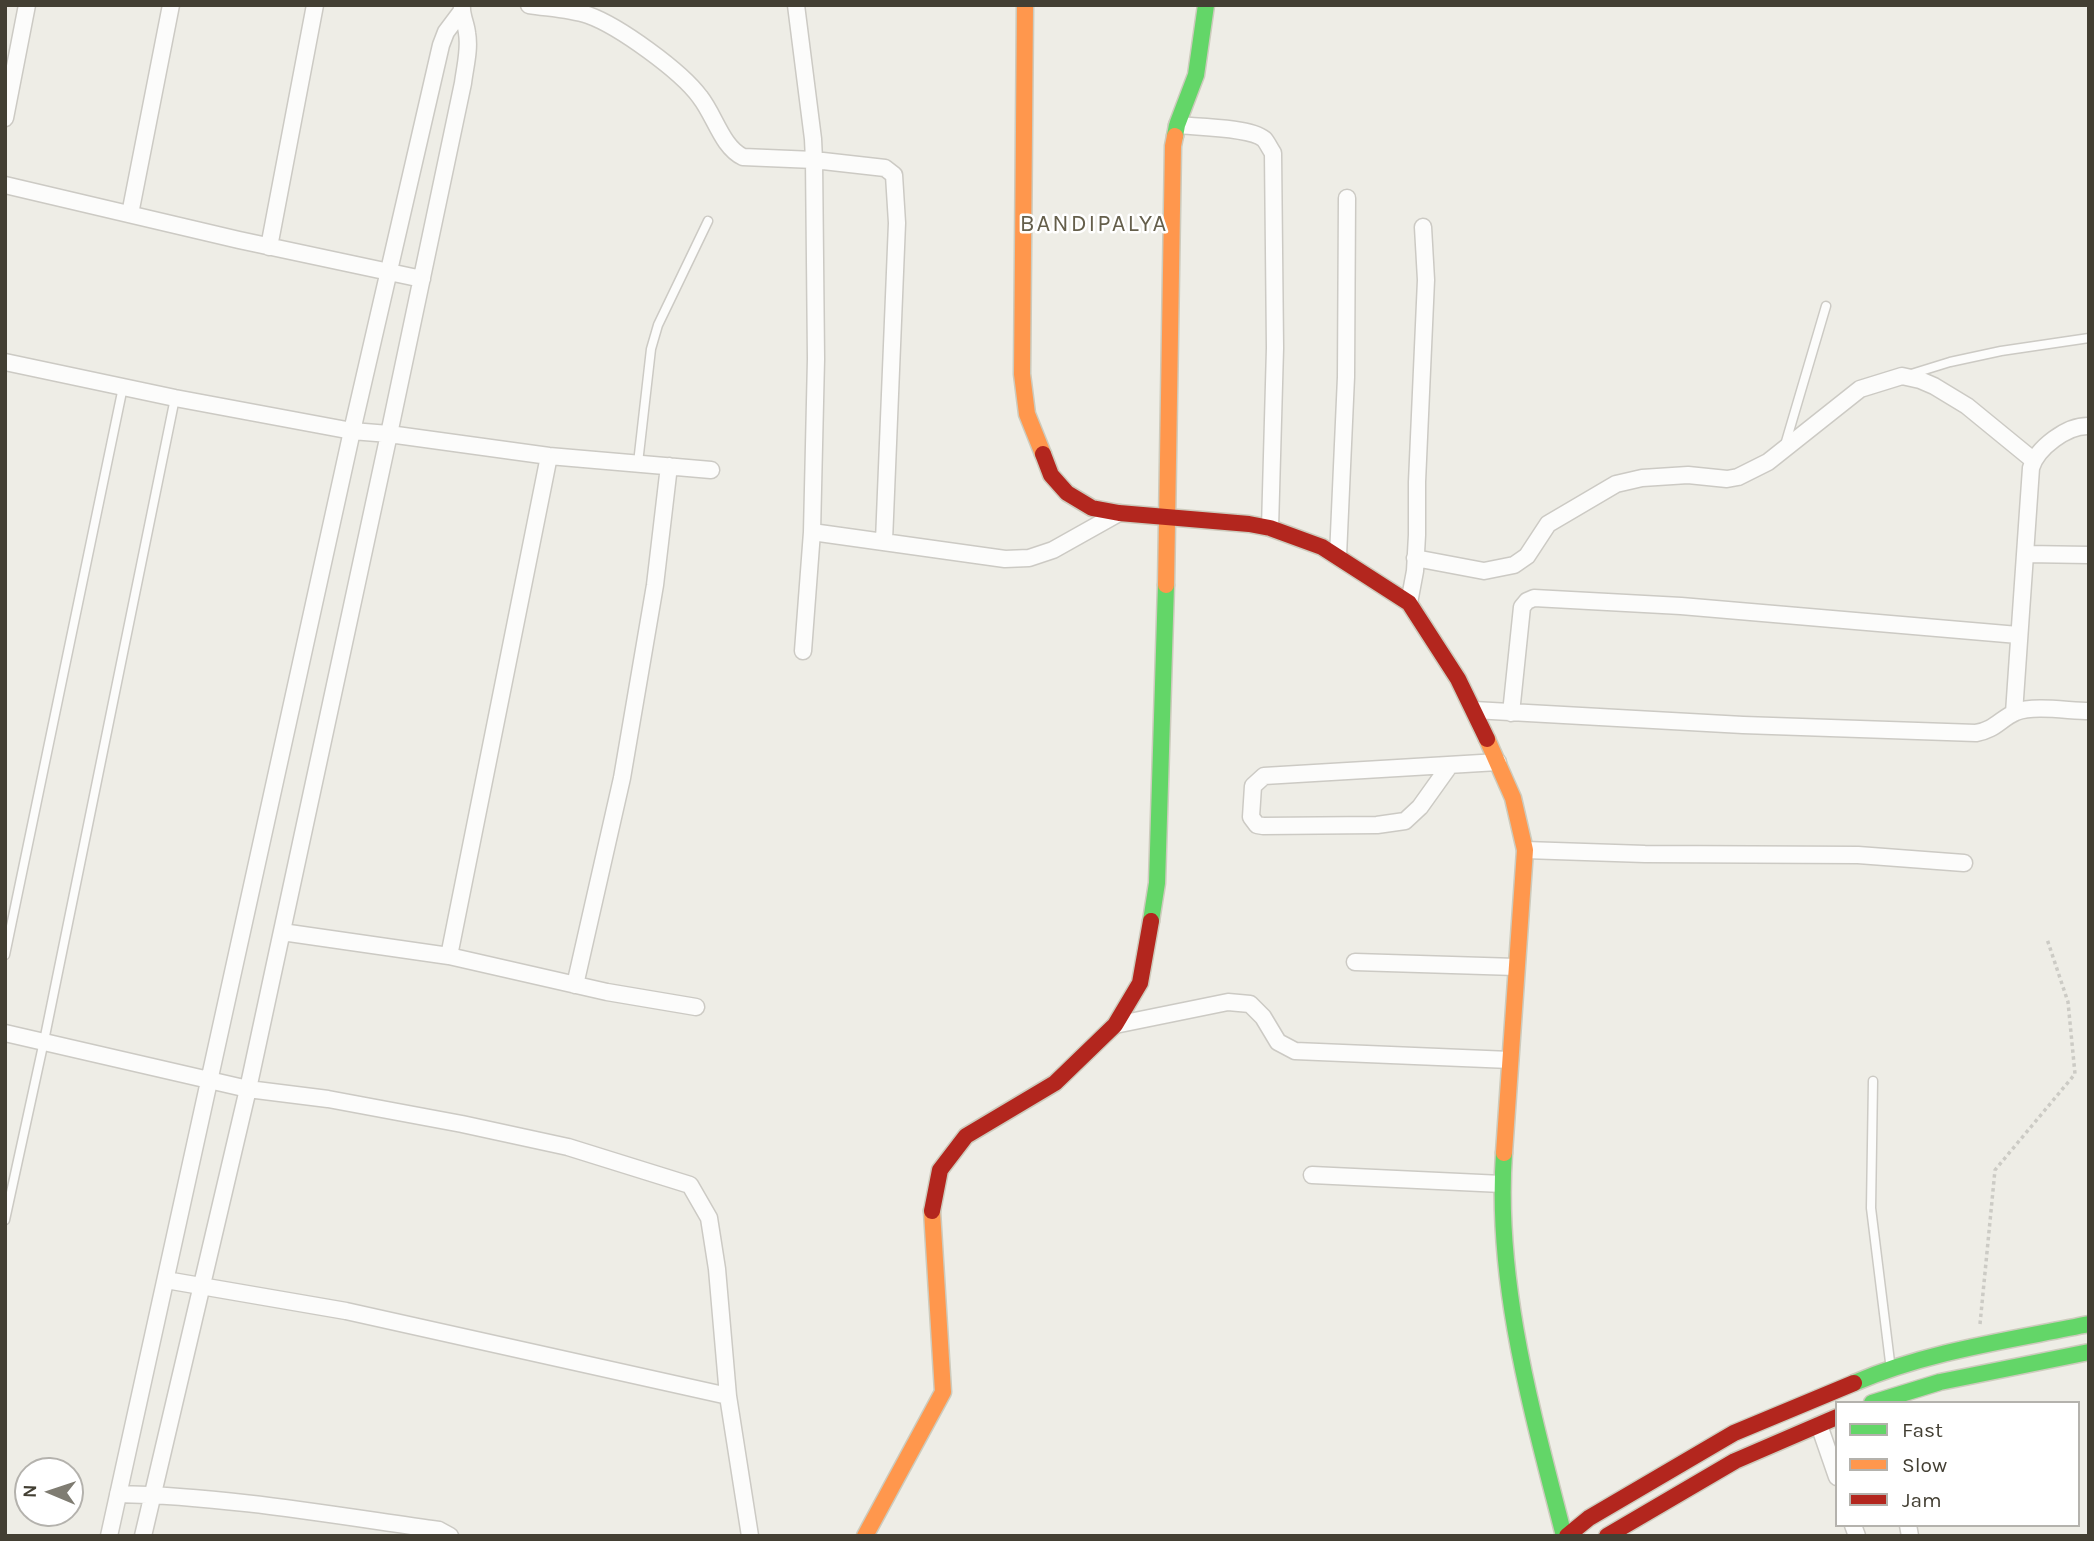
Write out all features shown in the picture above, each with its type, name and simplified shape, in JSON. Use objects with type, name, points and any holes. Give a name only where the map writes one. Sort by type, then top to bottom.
[{"type":"main road","points":[[1025,5],[1022,374],[1027,414],[1051,475],[1067,494],[1092,508],[1270,528],[1339,556],[1409,603],[1458,679],[1513,798],[1525,850],[1502,1184],[1509,1297],[1524,1380],[1566,1536],[1589,1518],[1734,1433],[1808,1401],[1939,1354],[2089,1324]]},
{"type":"main road","points":[[865,1536],[943,1392],[932,1206],[940,1170],[966,1136],[1055,1083],[1115,1025],[1140,982],[1157,883],[1168,516],[1172,146],[1196,75],[1206,5]]},
{"type":"main road","points":[[1891,1401],[1940,1382],[2089,1352]]},
{"type":"main road","points":[[1610,1535],[1735,1461],[1835,1418]]},
{"type":"street","points":[[5,118],[27,5]]},
{"type":"street","points":[[130,214],[171,5]]},
{"type":"street","points":[[269,247],[315,5]]},
{"type":"street","points":[[529,5],[591,10],[648,49],[699,96],[716,120],[729,147],[743,157],[814,160],[886,168],[894,175],[897,223],[884,541]]},
{"type":"street","points":[[796,5],[814,160],[816,359],[812,532],[803,651]]},
{"type":"street","points":[[109,1536],[352,431],[441,45],[446,32],[462,9]]},
{"type":"street","points":[[143,1536],[248,1089],[422,279],[468,46],[462,9]]},
{"type":"street","points":[[1177,125],[1255,134],[1264,139],[1273,153],[1275,348],[1270,528]]},
{"type":"street","points":[[5,185],[269,247],[422,279]]},
{"type":"street","points":[[1339,556],[1346,377],[1347,198]]},
{"type":"street","points":[[1409,603],[1415,558],[1426,280],[1423,227]]},
{"type":"street","points":[[5,362],[175,398],[352,431],[549,456],[711,470]]},
{"type":"street","points":[[1415,558],[1484,571],[1514,565],[1527,556],[1548,524],[1616,484],[1642,478],[1688,475],[1727,479],[1738,477],[1768,461],[1860,389],[1902,376],[1927,383],[1967,406],[2034,460]]},
{"type":"street","points":[[2014,713],[2031,468],[2040,450],[2071,429],[2089,426]]},
{"type":"street","points":[[449,956],[549,456]]},
{"type":"street","points":[[575,985],[622,778],[655,585],[669,466]]},
{"type":"street","points":[[812,532],[1004,559],[1029,558],[1053,550],[1119,513]]},
{"type":"street","points":[[2026,554],[2089,555]]},
{"type":"street","points":[[1511,713],[1522,607],[1534,598],[1681,606],[2018,635]]},
{"type":"street","points":[[1474,710],[1743,725],[1976,733],[1991,729],[2014,713],[2037,709],[2089,711]]},
{"type":"street","points":[[1450,765],[1420,807],[1405,821],[1377,825],[1263,826],[1257,825],[1251,817],[1253,786],[1264,776],[1498,762]]},
{"type":"street","points":[[1525,850],[1645,854],[1858,855],[1964,863]]},
{"type":"street","points":[[282,932],[449,956],[575,985],[696,1007]]},
{"type":"street","points":[[1355,962],[1516,967]]},
{"type":"street","points":[[1115,1025],[1228,1002],[1250,1004],[1263,1017],[1279,1042],[1295,1051],[1510,1060]]},
{"type":"street","points":[[5,1033],[248,1089],[328,1099],[568,1147],[690,1185],[709,1218],[717,1269],[729,1396],[750,1536]]},
{"type":"street","points":[[1312,1175],[1502,1184]]},
{"type":"street","points":[[166,1280],[346,1311],[729,1396]]},
{"type":"street","points":[[1819,1425],[1835,1471]]},
{"type":"street","points":[[118,1494],[238,1502],[439,1530],[450,1536]]},
{"type":"lane","points":[[638,463],[651,349],[658,325],[708,220]]},
{"type":"lane","points":[[1784,448],[1826,306]]},
{"type":"lane","points":[[1902,376],[2001,351],[2089,338]]},
{"type":"lane","points":[[5,956],[123,387]]},
{"type":"lane","points":[[5,1220],[175,398]]},
{"type":"lane","points":[[1873,1081],[1871,1208],[1891,1369]]},
{"type":"path","points":[[1977,1347],[1995,1170],[2075,1074],[2068,1002],[2047,939]]},
{"type":"traffic: fast","points":[[1175,136],[1196,75],[1206,5]]},
{"type":"traffic: fast","points":[[1151,921],[1157,883],[1166,585]]},
{"type":"traffic: fast","points":[[1504,1153],[1505,1251],[1511,1299],[1529,1394],[1564,1536]]},
{"type":"traffic: fast","points":[[1854,1383],[1940,1354],[2089,1324]]},
{"type":"traffic: fast","points":[[1878,1401],[1940,1382],[2089,1352]]},
{"type":"traffic: slow","points":[[1025,5],[1022,374],[1027,414],[1043,454]]},
{"type":"traffic: slow","points":[[1166,585],[1175,136]]},
{"type":"traffic: slow","points":[[1487,739],[1513,798],[1525,850],[1504,1153]]},
{"type":"traffic: slow","points":[[865,1536],[943,1392],[932,1211]]},
{"type":"traffic: jam","points":[[1043,454],[1051,475],[1067,493],[1092,508],[1119,513],[1249,524],[1270,528],[1322,547],[1409,603],[1458,679],[1487,739]]},
{"type":"traffic: jam","points":[[932,1211],[940,1170],[966,1136],[1055,1083],[1115,1025],[1140,983],[1151,921]]},
{"type":"traffic: jam","points":[[1567,1536],[1589,1518],[1734,1433],[1854,1383]]},
{"type":"traffic: jam","points":[[1607,1536],[1735,1461],[1835,1418]]},
{"type":"district","name":"BANDIPALYA","points":[[1094,224]]}]
